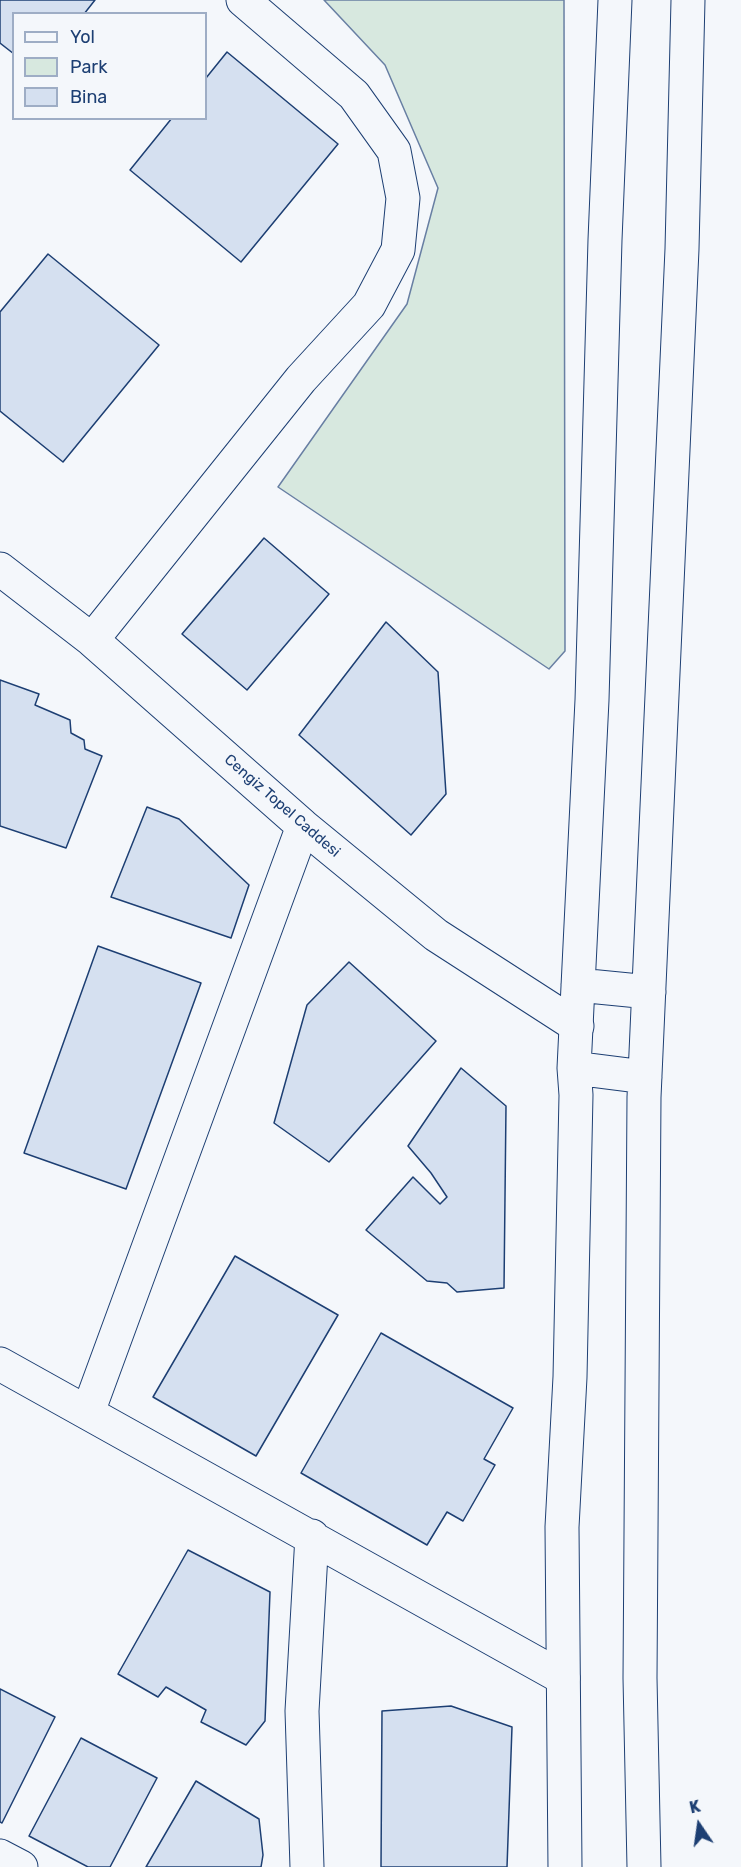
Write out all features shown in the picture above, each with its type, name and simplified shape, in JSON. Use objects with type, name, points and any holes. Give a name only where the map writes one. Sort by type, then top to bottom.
[{"type":"main road","points":[[92,640],[301,379],[369,305],[398,250],[403,198],[394,152],[354,95],[243,0]]},
{"type":"main road","points":[[565,1867],[562,1527],[570,1377],[576,1095],[574,1068],[592,688],[605,240],[615,0]]},
{"type":"main road","points":[[644,1867],[640,1667],[645,1077],[682,249],[688,0]]},
{"type":"main road","name":"Cengiz Topel Caddesi","points":[[0,569],[92,640],[303,826],[436,935],[577,1026]]},
{"type":"main road","points":[[88,1412],[303,826]]},
{"type":"main road","points":[[578,985],[649,992]]},
{"type":"main road","points":[[574,1068],[645,1077]]},
{"type":"main road","points":[[0,1364],[563,1677]]},
{"type":"main road","points":[[307,1867],[302,1711],[312,1536]]},
{"type":"main road","points":[[0,1856],[21,1867]]},
{"type":"green space","points":[[324,0],[564,0],[565,651],[549,669],[278,487],[407,304],[438,188],[385,65]]},
{"type":"building","points":[[0,0],[95,0],[86,12],[12,12],[12,52],[0,43]]},
{"type":"building","points":[[227,52],[338,144],[241,262],[130,170],[170,120],[207,120],[207,77]]},
{"type":"building","points":[[48,254],[159,345],[63,462],[0,411],[0,312]]},
{"type":"building","points":[[264,538],[329,594],[247,690],[182,634]]},
{"type":"building","points":[[386,622],[438,672],[446,794],[411,835],[299,735]]},
{"type":"building","points":[[0,680],[39,694],[35,705],[70,720],[71,733],[84,740],[85,749],[102,756],[66,848],[0,826]]},
{"type":"building","points":[[147,807],[179,819],[249,885],[231,938],[111,897]]},
{"type":"building","points":[[98,946],[201,983],[126,1189],[24,1153]]},
{"type":"building","points":[[349,962],[436,1041],[329,1162],[274,1123],[307,1005]]},
{"type":"building","points":[[461,1068],[506,1106],[504,1288],[457,1292],[447,1283],[427,1281],[366,1230],[413,1177],[440,1204],[447,1197],[431,1173],[408,1146]]},
{"type":"building","points":[[235,1256],[338,1315],[256,1456],[153,1397]]},
{"type":"building","points":[[381,1333],[513,1408],[484,1459],[495,1465],[463,1521],[447,1512],[427,1545],[301,1473]]},
{"type":"building","points":[[188,1550],[270,1592],[265,1721],[246,1745],[201,1722],[206,1710],[166,1687],[158,1697],[118,1674]]},
{"type":"building","points":[[0,1689],[55,1717],[2,1823],[0,1822]]},
{"type":"building","points":[[451,1706],[512,1727],[507,1867],[381,1867],[382,1711]]},
{"type":"building","points":[[81,1738],[157,1778],[110,1867],[88,1867],[29,1836]]},
{"type":"building","points":[[196,1781],[259,1819],[263,1855],[261,1867],[146,1867]]}]
